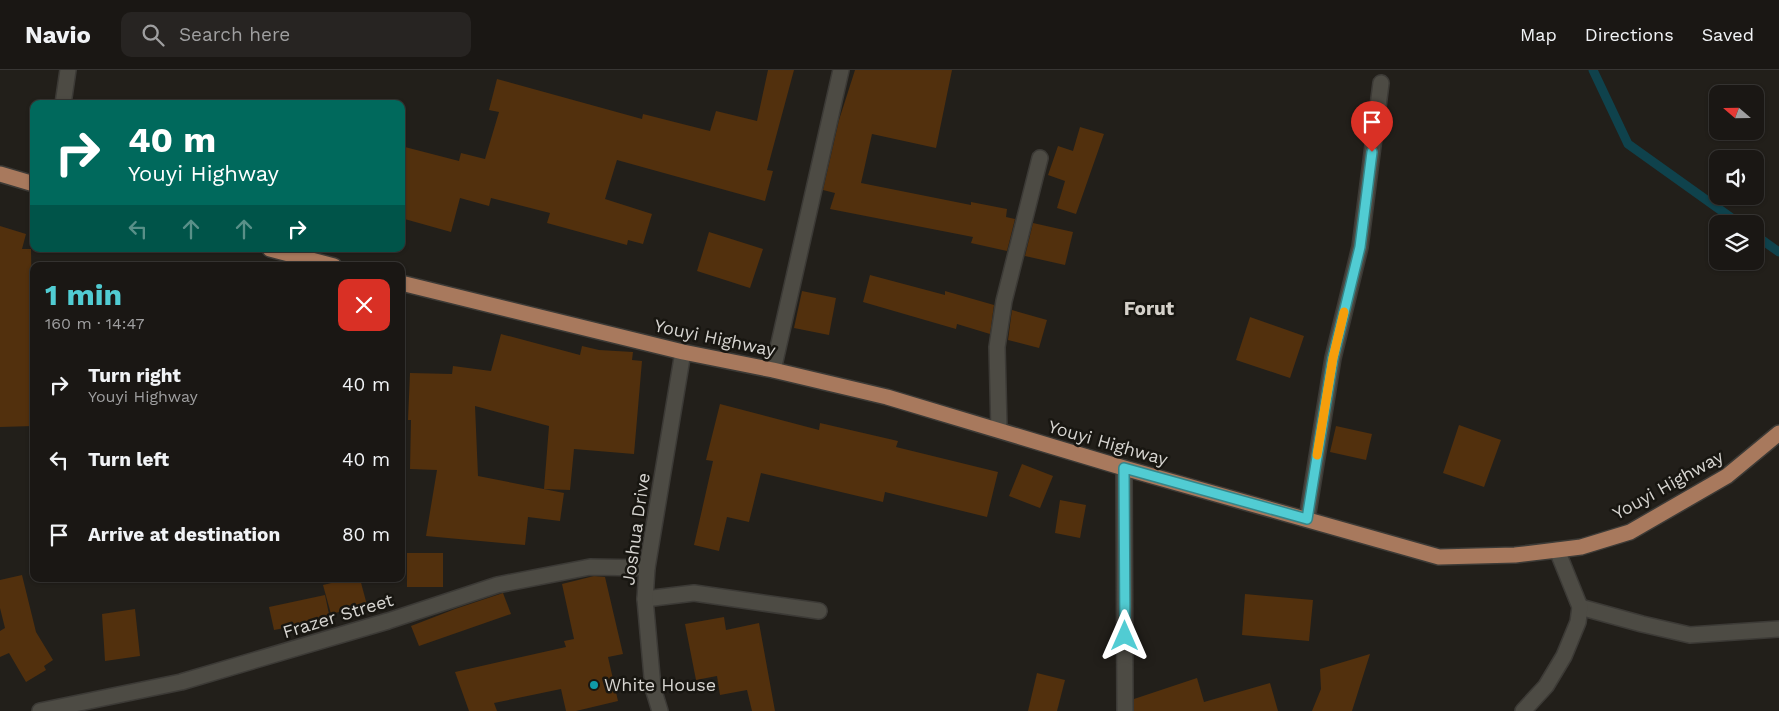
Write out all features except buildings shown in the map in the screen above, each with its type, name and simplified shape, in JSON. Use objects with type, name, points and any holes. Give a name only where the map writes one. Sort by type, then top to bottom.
[{"type":"main road","points":[[0,174],[30,183]]},
{"type":"main road","points":[[281,252],[319,262]]},
{"type":"main road","name":"Youyi Highway","points":[[405,284],[683,352],[772,370],[887,397],[1124,468],[1439,557],[1515,555],[1581,547],[1630,532],[1728,476],[1779,433]]},
{"type":"street","points":[[64,100],[68,70]]},
{"type":"street","points":[[772,370],[841,70]]},
{"type":"street","points":[[1307,519],[1333,358],[1360,247],[1381,83]]},
{"type":"street","points":[[999,430],[997,347],[1004,300],[1040,158]]},
{"type":"street","name":"Joshua Drive","points":[[660,711],[653,688],[645,599],[647,568],[683,352]]},
{"type":"street","points":[[1124,468],[1125,711]]},
{"type":"street","points":[[1523,711],[1546,686],[1564,656],[1578,622],[1580,607],[1558,550]]},
{"type":"street","name":"Frazer Street","points":[[40,711],[181,682],[388,621],[497,585],[590,567],[647,568]]},
{"type":"street","points":[[645,599],[694,592],[819,611]]},
{"type":"street","points":[[1580,607],[1690,635],[1779,629]]},
{"type":"waterway","points":[[1593,70],[1628,144],[1727,215]]},
{"type":"waterway","points":[[1764,241],[1779,252]]},
{"type":"slow traffic","points":[[1317,455],[1333,358],[1344,312]]},
{"type":"place","name":"White House","points":[[594,685]]},
{"type":"district","name":"Forut","points":[[1149,308]]},
{"type":"route","points":[[1125,636],[1124,468],[1307,519],[1333,358],[1360,247],[1372,152]]}]
